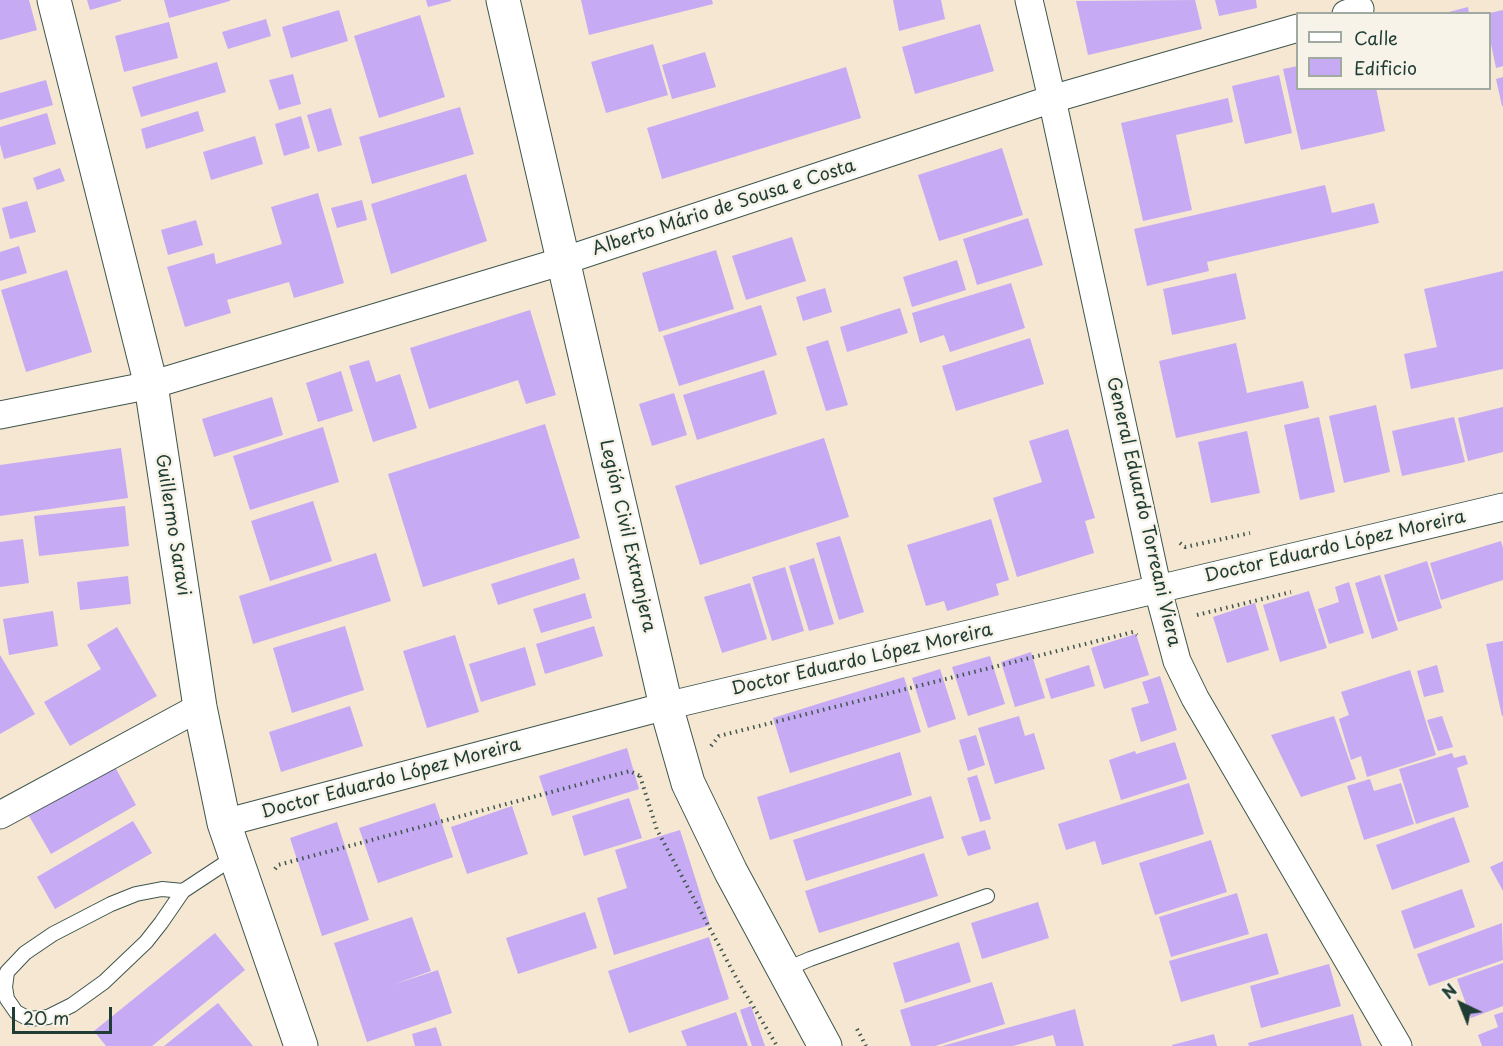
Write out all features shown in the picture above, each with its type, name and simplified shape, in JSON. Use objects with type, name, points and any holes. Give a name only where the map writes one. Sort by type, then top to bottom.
[{"type":"street","name":"Guillermo Saravi","points":[[54,0],[151,385],[200,706],[224,823],[301,1046]]},
{"type":"street","name":"Legión Civil Extranjera","points":[[503,0],[666,706],[688,783],[731,872],[825,1046]]},
{"type":"street","name":"General Eduardo Torreani Viera","points":[[1029,0],[1158,590],[1177,661],[1195,698],[1398,1046]]},
{"type":"street","name":"Alberto Mário de Sousa e Costa","points":[[0,415],[151,385],[563,261],[1052,99],[1296,29]]},
{"type":"street","name":"Doctor Eduardo López Moreira","points":[[224,823],[666,706],[1503,507]]},
{"type":"street","points":[[0,815],[200,706]]},
{"type":"lane","points":[[183,891],[162,889],[136,894],[111,904],[53,934],[25,953],[8,972],[5,987],[7,999],[16,1012],[29,1019],[48,1017],[72,1005],[104,982],[146,942],[183,891],[236,856]]},
{"type":"lane","points":[[784,970],[987,896]]},
{"type":"path","points":[[1174,538],[1185,547],[1253,532]]},
{"type":"path","name":"Doctor Eduardo López Moreira","points":[[712,746],[719,736],[1133,632],[1143,640]]},
{"type":"path","points":[[269,875],[278,865],[630,771],[640,776],[657,830],[738,981],[777,1046]]},
{"type":"building","points":[[0,0],[29,0],[37,30],[0,40]]},
{"type":"building","points":[[87,0],[121,0],[121,1],[90,10]]},
{"type":"building","points":[[164,0],[230,0],[230,1],[169,18]]},
{"type":"building","points":[[426,0],[451,0],[451,1],[428,7]]},
{"type":"building","points":[[581,0],[712,0],[713,4],[589,35]]},
{"type":"building","points":[[893,0],[941,0],[945,19],[899,31]]},
{"type":"building","points":[[1195,0],[1202,29],[1088,55],[1076,1]]},
{"type":"building","points":[[1215,0],[1256,0],[1257,8],[1219,16]]},
{"type":"building","points":[[1468,7],[1469,12],[1449,12]]},
{"type":"building","points":[[339,10],[348,41],[291,58],[282,27]]},
{"type":"building","points":[[1503,10],[1503,66],[1496,68],[1491,44],[1491,13]]},
{"type":"building","points":[[420,15],[445,97],[379,118],[354,36]]},
{"type":"building","points":[[266,19],[271,36],[228,49],[222,32]]},
{"type":"building","points":[[169,22],[178,58],[124,72],[115,36]]},
{"type":"building","points":[[980,24],[994,71],[915,94],[902,47]]},
{"type":"building","points":[[653,44],[668,95],[606,113],[591,62]]},
{"type":"building","points":[[705,52],[716,87],[672,99],[662,65]]},
{"type":"building","points":[[217,62],[226,92],[141,117],[132,87]]},
{"type":"building","points":[[1296,66],[1296,90],[1376,90],[1385,131],[1301,150],[1283,69]]},
{"type":"building","points":[[846,67],[861,118],[662,179],[647,128]]},
{"type":"building","points":[[293,74],[301,104],[279,110],[269,80]]},
{"type":"building","points":[[1279,75],[1292,133],[1245,144],[1232,86]]},
{"type":"building","points":[[1503,77],[1503,106],[1502,106],[1496,79]]},
{"type":"building","points":[[46,80],[53,105],[0,120],[0,93]]},
{"type":"building","points":[[1228,98],[1233,122],[1176,135],[1192,210],[1143,221],[1121,123]]},
{"type":"building","points":[[460,107],[474,154],[372,184],[359,137]]},
{"type":"building","points":[[331,108],[342,145],[318,152],[307,115]]},
{"type":"building","points":[[198,111],[204,131],[146,149],[141,129]]},
{"type":"building","points":[[47,113],[56,144],[4,159],[0,144],[0,127]]},
{"type":"building","points":[[301,116],[310,148],[284,156],[275,124]]},
{"type":"building","points":[[255,136],[263,164],[211,180],[203,152]]},
{"type":"building","points":[[1002,148],[1023,215],[939,241],[918,175]]},
{"type":"building","points":[[60,168],[65,181],[37,190],[33,178]]},
{"type":"building","points":[[466,174],[487,241],[391,274],[371,204]]},
{"type":"building","points":[[1325,185],[1332,213],[1374,203],[1379,223],[1207,262],[1209,271],[1147,286],[1134,229]]},
{"type":"building","points":[[318,193],[344,283],[294,298],[289,282],[227,300],[231,313],[185,327],[167,267],[214,253],[216,264],[282,244],[271,207]]},
{"type":"building","points":[[362,200],[367,220],[337,228],[331,208]]},
{"type":"building","points":[[27,201],[36,232],[10,239],[2,208]]},
{"type":"building","points":[[1028,218],[1043,265],[977,285],[963,239]]},
{"type":"building","points":[[196,220],[203,245],[168,255],[161,230]]},
{"type":"building","points":[[792,237],[806,281],[746,300],[732,256]]},
{"type":"building","points":[[19,246],[27,273],[0,281],[0,252]]},
{"type":"building","points":[[716,250],[734,309],[659,332],[642,273]]},
{"type":"building","points":[[957,260],[966,290],[912,307],[903,277]]},
{"type":"building","points":[[67,270],[92,352],[26,372],[1,290]]},
{"type":"building","points":[[1503,271],[1503,369],[1411,389],[1404,354],[1437,347],[1424,289]]},
{"type":"building","points":[[1236,273],[1246,319],[1172,335],[1163,289]]},
{"type":"building","points":[[1011,283],[1025,328],[950,352],[944,335],[920,343],[912,313]]},
{"type":"building","points":[[825,288],[832,312],[803,321],[796,297]]},
{"type":"building","points":[[761,305],[777,355],[679,386],[663,336]]},
{"type":"building","points":[[900,308],[908,333],[847,352],[840,327]]},
{"type":"building","points":[[530,310],[556,395],[526,404],[518,380],[429,409],[410,348]]},
{"type":"building","points":[[1030,338],[1044,384],[956,411],[942,366]]},
{"type":"building","points":[[828,340],[848,405],[826,411],[806,347]]},
{"type":"building","points":[[1236,343],[1247,393],[1303,381],[1309,408],[1176,438],[1159,361]]},
{"type":"building","points":[[369,360],[376,382],[400,374],[417,428],[373,442],[349,366]]},
{"type":"building","points":[[764,370],[777,414],[697,440],[683,395]]},
{"type":"building","points":[[341,371],[353,411],[318,422],[306,383]]},
{"type":"building","points":[[674,393],[687,435],[652,446],[639,404]]},
{"type":"building","points":[[272,397],[283,435],[214,457],[202,419]]},
{"type":"building","points":[[1376,405],[1390,472],[1344,483],[1329,416]]},
{"type":"building","points":[[1503,407],[1503,452],[1468,461],[1458,418]]},
{"type":"building","points":[[1319,417],[1335,492],[1300,500],[1284,425]]},
{"type":"building","points":[[1454,417],[1465,462],[1402,476],[1392,431]]},
{"type":"building","points":[[545,424],[580,538],[423,587],[388,474]]},
{"type":"building","points":[[323,427],[339,482],[250,510],[233,456]]},
{"type":"building","points":[[1068,429],[1095,518],[1085,521],[1094,553],[1017,577],[993,498],[1042,482],[1029,441]]},
{"type":"building","points":[[1247,431],[1260,493],[1211,503],[1198,442]]},
{"type":"building","points":[[824,438],[849,517],[700,565],[675,486]]},
{"type":"building","points":[[121,448],[128,498],[0,516],[0,465]]},
{"type":"building","points":[[313,501],[332,561],[270,581],[251,521]]},
{"type":"building","points":[[125,506],[129,546],[39,556],[34,516]]},
{"type":"building","points":[[991,519],[1009,580],[996,584],[999,595],[947,611],[944,601],[926,606],[907,545]]},
{"type":"building","points":[[840,536],[864,612],[839,620],[816,543]]},
{"type":"building","points":[[23,539],[29,583],[0,587],[0,542]]},
{"type":"building","points":[[1501,541],[1503,580],[1441,600],[1430,563]]},
{"type":"building","points":[[376,553],[391,601],[253,644],[239,596]]},
{"type":"building","points":[[574,558],[580,579],[498,605],[491,584]]},
{"type":"building","points":[[814,558],[834,624],[809,631],[789,566]]},
{"type":"building","points":[[1427,561],[1442,608],[1398,622],[1384,575]]},
{"type":"building","points":[[785,567],[804,631],[772,641],[752,577]]},
{"type":"building","points":[[1380,575],[1398,630],[1372,639],[1355,583]]},
{"type":"building","points":[[128,576],[131,604],[80,610],[77,582]]},
{"type":"building","points":[[1349,582],[1364,633],[1329,644],[1318,609],[1339,602],[1335,587]]},
{"type":"building","points":[[750,583],[767,639],[722,653],[704,597]]},
{"type":"building","points":[[1309,591],[1327,648],[1280,662],[1263,605]]},
{"type":"building","points":[[585,593],[592,618],[541,633],[533,609]]},
{"type":"building","points":[[1255,603],[1269,650],[1227,663],[1213,617]]},
{"type":"building","points":[[53,611],[58,646],[9,655],[3,619]]},
{"type":"building","points":[[345,626],[364,690],[292,713],[273,648]]},
{"type":"building","points":[[594,626],[603,656],[545,674],[536,644]]},
{"type":"building","points":[[117,627],[157,696],[70,746],[44,702],[101,669],[87,645]]},
{"type":"building","points":[[1136,634],[1149,675],[1104,689],[1091,648]]},
{"type":"building","points":[[455,635],[479,712],[427,728],[403,651]]},
{"type":"building","points":[[1503,641],[1503,716],[1502,716],[1486,644]]},
{"type":"building","points":[[525,647],[536,685],[481,702],[469,664]]},
{"type":"building","points":[[1031,652],[1045,698],[1015,707],[1001,662]]},
{"type":"building","points":[[0,655],[35,714],[0,734]]},
{"type":"building","points":[[990,656],[1005,704],[968,716],[952,667]]},
{"type":"building","points":[[1089,665],[1095,686],[1051,699],[1045,679]]},
{"type":"building","points":[[1437,665],[1444,692],[1424,697],[1417,671]]},
{"type":"building","points":[[940,669],[956,719],[928,728],[912,678]]},
{"type":"building","points":[[1410,670],[1436,755],[1367,777],[1361,756],[1351,760],[1339,719],[1349,715],[1341,692]]},
{"type":"building","points":[[1160,676],[1177,730],[1141,742],[1131,708],[1149,703],[1142,682]]},
{"type":"building","points":[[904,677],[921,732],[790,773],[773,718]]},
{"type":"building","points":[[350,706],[363,746],[281,772],[269,732]]},
{"type":"building","points":[[1019,716],[1025,736],[1034,733],[1045,769],[995,784],[978,728]]},
{"type":"building","points":[[1334,716],[1356,779],[1301,797],[1271,735]]},
{"type":"building","points":[[1442,716],[1453,747],[1438,751],[1427,720]]},
{"type":"building","points":[[976,735],[985,765],[968,771],[959,740]]},
{"type":"building","points":[[1175,742],[1187,779],[1121,800],[1109,760],[1135,751],[1136,754]]},
{"type":"building","points":[[627,748],[639,789],[552,816],[539,776]]},
{"type":"building","points":[[900,752],[912,795],[770,840],[757,797]]},
{"type":"building","points":[[1452,753],[1454,758],[1465,755],[1468,764],[1457,768],[1469,807],[1416,824],[1399,769]]},
{"type":"building","points":[[115,767],[136,805],[51,854],[29,816]]},
{"type":"building","points":[[977,775],[991,819],[980,822],[967,778]]},
{"type":"building","points":[[1370,779],[1374,791],[1401,783],[1414,824],[1364,840],[1347,786]]},
{"type":"building","points":[[1189,783],[1204,834],[1102,865],[1095,841],[1066,850],[1058,824]]},
{"type":"building","points":[[931,796],[944,838],[806,881],[793,840]]},
{"type":"building","points":[[629,798],[642,838],[584,856],[572,816]]},
{"type":"building","points":[[435,803],[453,857],[378,883],[359,828]]},
{"type":"building","points":[[512,806],[528,854],[467,874],[451,827]]},
{"type":"building","points":[[1454,817],[1470,862],[1392,890],[1376,845]]},
{"type":"building","points":[[133,821],[152,853],[55,909],[37,877]]},
{"type":"building","points":[[337,822],[369,920],[322,936],[290,838]]},
{"type":"building","points":[[680,830],[710,925],[614,955],[597,898],[627,888],[615,850]]},
{"type":"building","points":[[985,830],[991,849],[968,856],[961,837]]},
{"type":"building","points":[[1211,840],[1227,892],[1155,915],[1139,863]]},
{"type":"building","points":[[924,853],[938,896],[819,933],[805,891]]},
{"type":"building","points":[[1503,861],[1503,891],[1490,867]]},
{"type":"building","points":[[1462,889],[1475,927],[1414,949],[1401,911]]},
{"type":"building","points":[[1237,893],[1249,934],[1171,957],[1159,917]]},
{"type":"building","points":[[1038,902],[1049,938],[982,959],[971,923]]},
{"type":"building","points":[[585,912],[597,948],[518,974],[506,938]]},
{"type":"building","points":[[412,917],[431,971],[392,985],[438,970],[452,1013],[367,1042],[334,943]]},
{"type":"building","points":[[1502,923],[1503,960],[1429,986],[1417,954]]},
{"type":"building","points":[[215,933],[245,970],[152,1046],[106,1046],[94,1031]]},
{"type":"building","points":[[1267,933],[1279,974],[1181,1002],[1169,961]]},
{"type":"building","points":[[709,937],[729,999],[629,1033],[608,971]]},
{"type":"building","points":[[959,942],[971,982],[905,1003],[893,963]]},
{"type":"building","points":[[1503,963],[1503,1006],[1471,1018],[1457,979]]},
{"type":"building","points":[[1329,964],[1341,1006],[1261,1028],[1250,986]]},
{"type":"building","points":[[992,982],[1005,1024],[935,1046],[911,1046],[900,1010]]},
{"type":"building","points":[[218,1003],[253,1046],[164,1046]]},
{"type":"building","points":[[751,1006],[765,1046],[752,1046],[740,1010]]},
{"type":"building","points":[[1075,1009],[1084,1046],[1056,1046],[1053,1035],[1013,1046],[942,1046]]},
{"type":"building","points":[[736,1012],[748,1046],[687,1046],[681,1031]]},
{"type":"building","points":[[1503,1012],[1503,1046],[1482,1046],[1478,1035],[1498,1027],[1494,1015]]},
{"type":"building","points":[[1353,1014],[1362,1046],[1249,1046],[1248,1043]]},
{"type":"building","points":[[436,1027],[442,1046],[415,1046],[412,1034]]},
{"type":"building","points":[[1214,1034],[1217,1046],[1172,1046],[1172,1045]]}]
